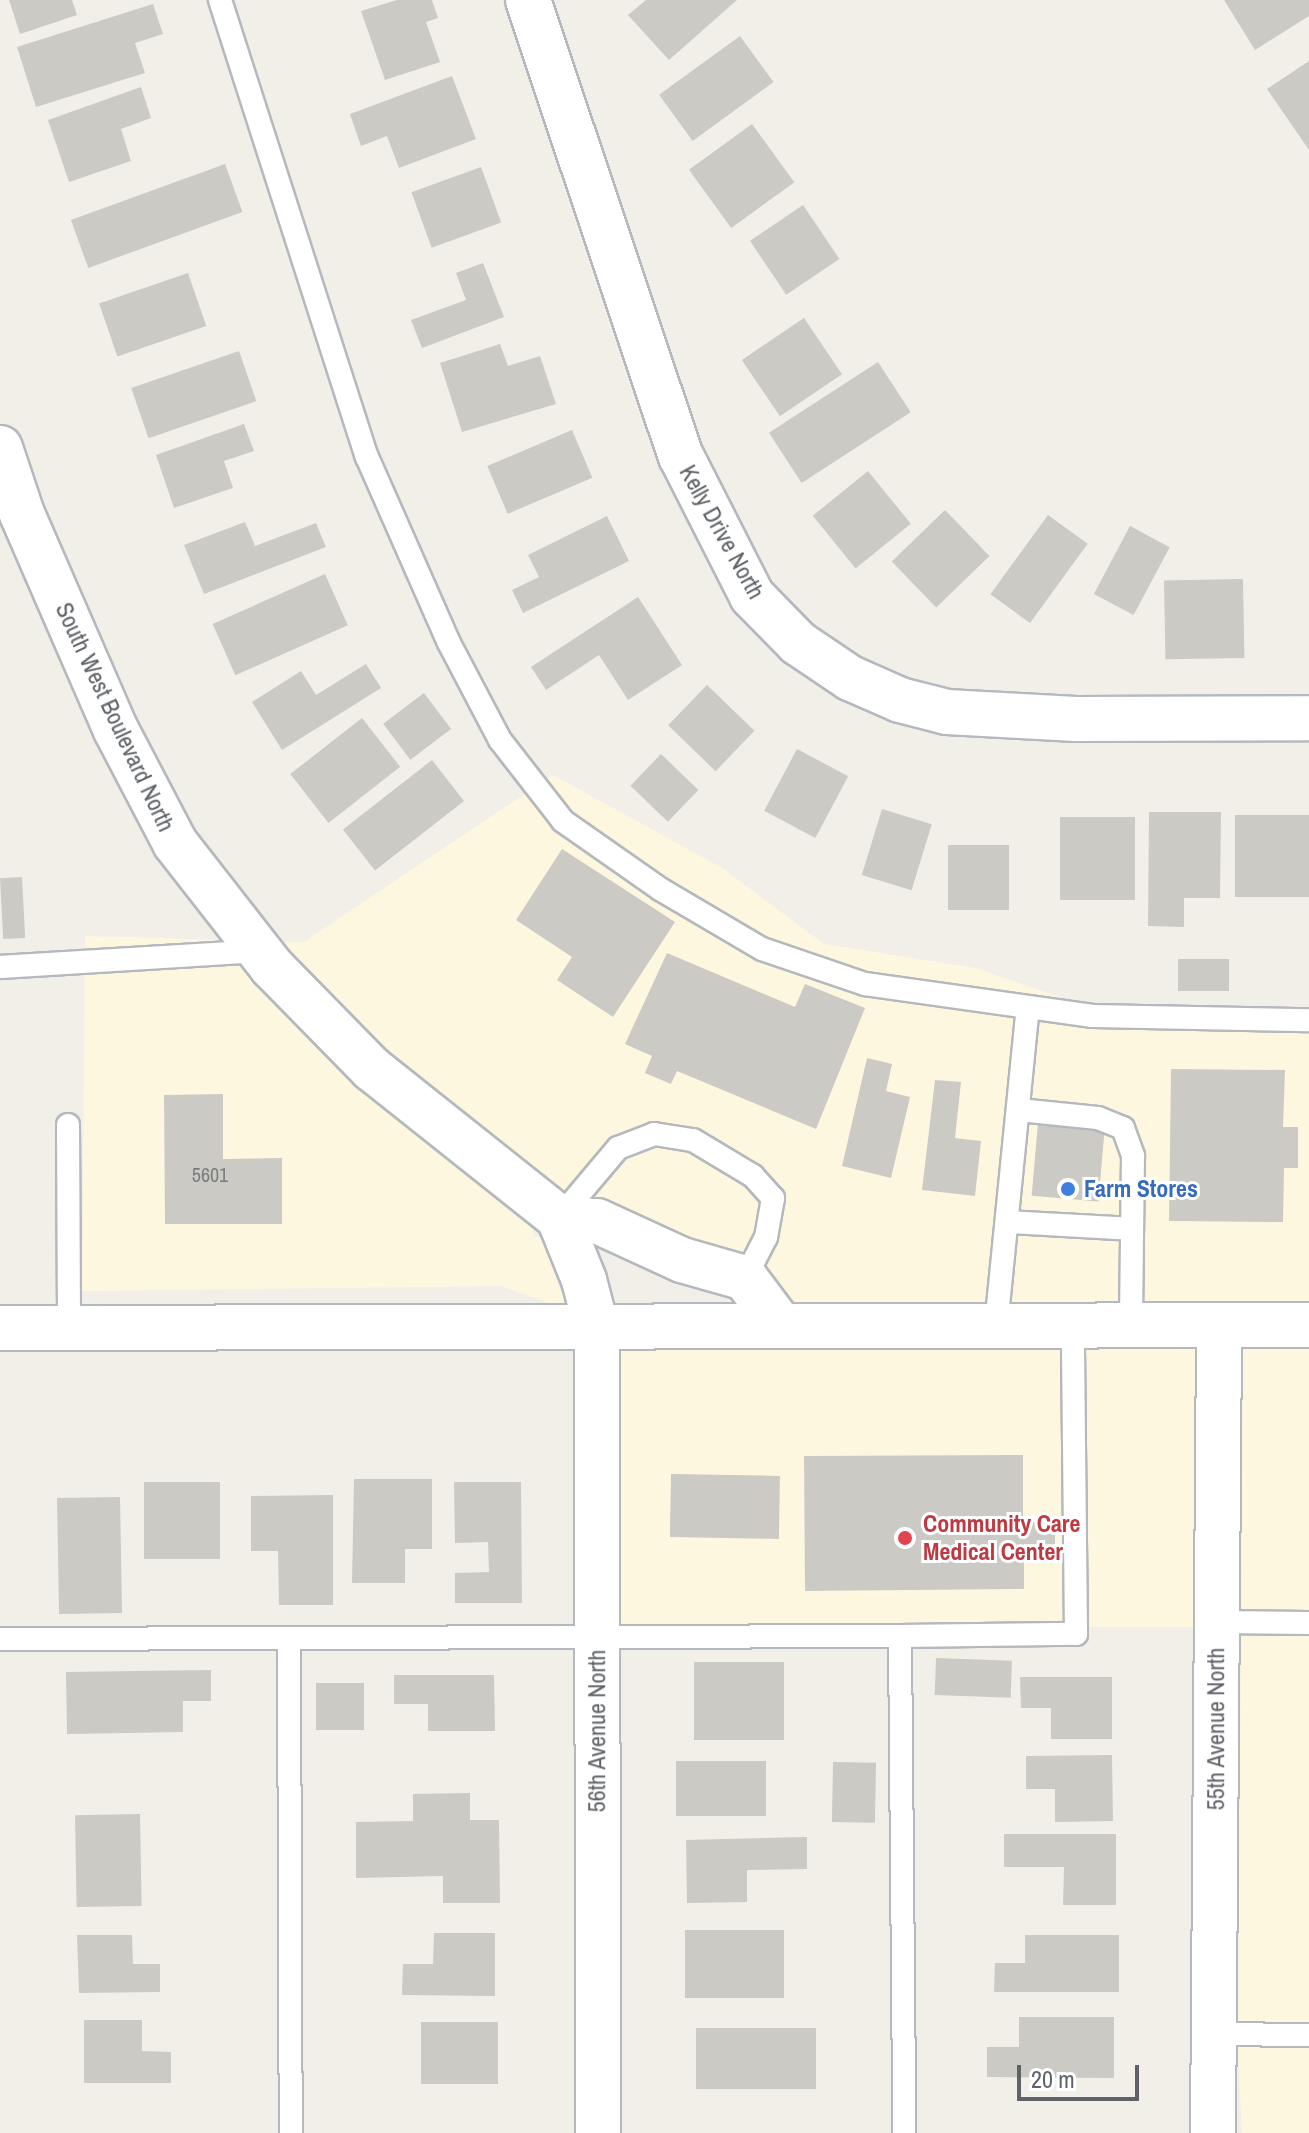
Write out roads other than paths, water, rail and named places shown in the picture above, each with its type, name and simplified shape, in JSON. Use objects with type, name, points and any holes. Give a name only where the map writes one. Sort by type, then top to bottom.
[{"type":"street","name":"Kelly Drive North","points":[[528,0],[681,456],[752,596],[798,643],[850,678],[900,700],[947,712],[1076,719],[1309,718]]},
{"type":"street","name":"South West Boulevard North","points":[[0,448],[11,516],[175,843],[261,951],[372,1069],[559,1218],[584,1280],[597,1330]]},
{"type":"street","points":[[559,1218],[597,1221],[682,1260],[745,1278],[781,1326]]},
{"type":"street","points":[[0,1328],[597,1330],[781,1326],[1309,1325]]},
{"type":"street","name":"55th Avenue North","points":[[1213,2133],[1219,1326]]},
{"type":"street","name":"56th Avenue North","points":[[597,1330],[598,2133]]},
{"type":"lane","points":[[220,0],[367,457],[448,641],[500,740],[563,821],[660,889],[762,949],[865,984],[1093,1016],[1309,1020]]},
{"type":"lane","points":[[0,967],[261,951]]},
{"type":"lane","points":[[996,1326],[1028,1008]]},
{"type":"lane","points":[[1019,1110],[1098,1118],[1123,1128],[1133,1156],[1131,1326]]},
{"type":"lane","points":[[68,1125],[69,1328]]},
{"type":"lane","points":[[559,1218],[618,1148],[654,1134],[693,1140],[753,1176],[773,1198],[766,1237],[745,1278]]},
{"type":"lane","points":[[1008,1222],[1132,1229]]},
{"type":"lane","points":[[0,1639],[597,1639],[1076,1634],[1073,1326]]},
{"type":"lane","points":[[1217,1622],[1309,1623]]},
{"type":"lane","points":[[900,1636],[904,2133]]},
{"type":"lane","points":[[289,1639],[291,2133]]},
{"type":"lane","points":[[1214,2034],[1309,2035]]},
{"type":"place","name":"Farm Stores","points":[[1068,1189]]},
{"type":"place","name":"Community Care Medical Center","points":[[905,1538]]}]
